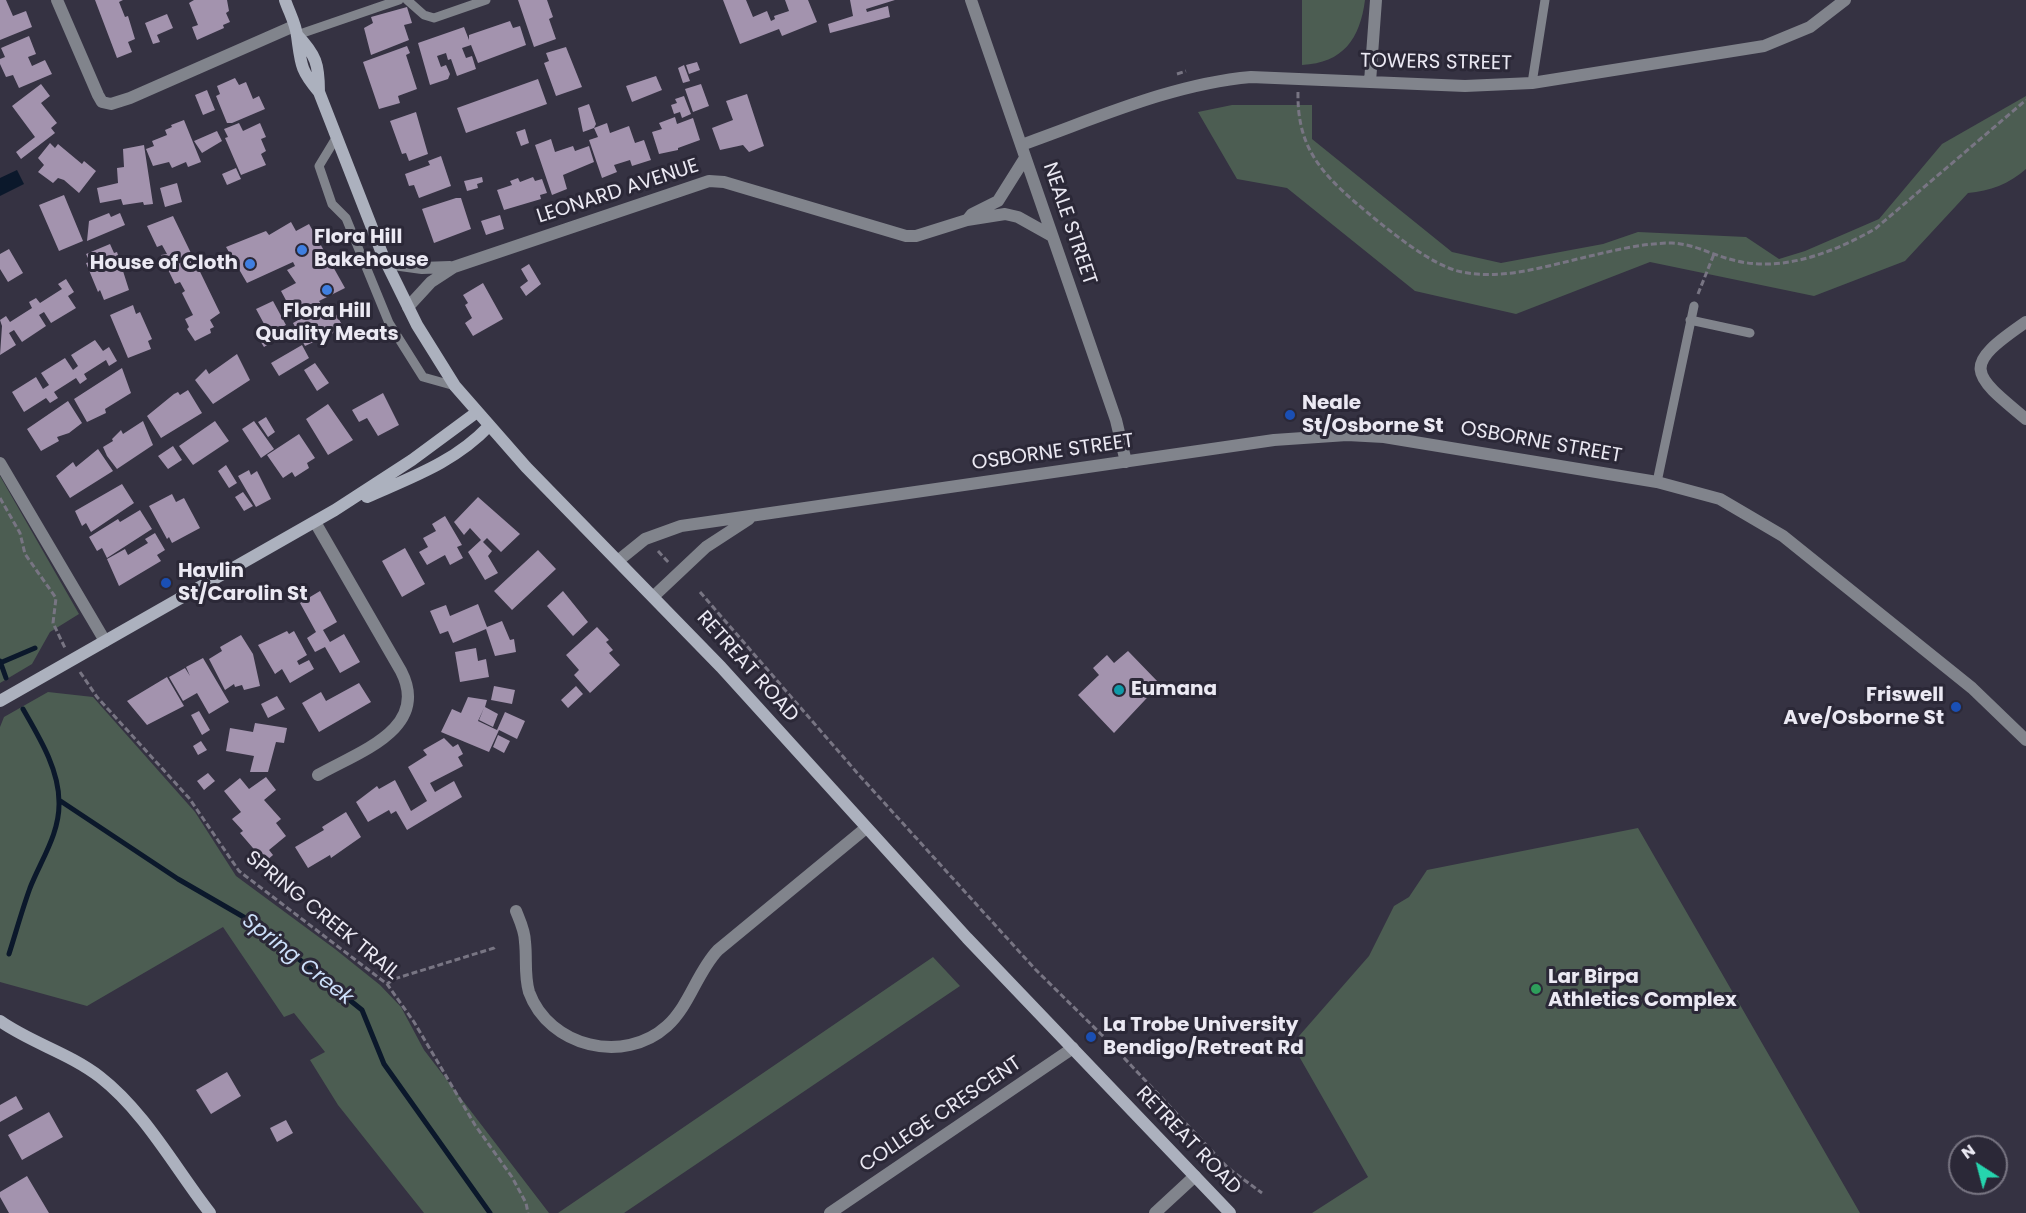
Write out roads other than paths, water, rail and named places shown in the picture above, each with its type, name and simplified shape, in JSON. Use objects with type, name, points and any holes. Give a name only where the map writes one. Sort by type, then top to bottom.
[{"type":"street","points":[[57,0],[94,88],[102,102],[106,103],[130,98],[296,30]]},
{"type":"street","name":"RETREAT ROAD","points":[[285,0],[296,30],[298,55],[302,67],[319,92],[386,263],[408,308],[455,386],[489,426],[654,596],[866,828],[1230,1213]]},
{"type":"street","name":"NEALE STREET","points":[[971,0],[1116,420],[1126,462]]},
{"type":"street","points":[[1370,82],[1376,0]]},
{"type":"street","name":"TOWERS STREET","points":[[1021,145],[1126,107],[1212,82],[1251,77],[1490,86],[1532,83],[1764,45],[1810,27],[1845,0]]},
{"type":"street","name":"LEONARD AVENUE","points":[[967,220],[972,214],[998,201],[1025,158]]},
{"type":"street","name":"LEONARD AVENUE","points":[[408,308],[431,282],[454,267],[709,181],[724,182],[906,236],[915,237],[967,220],[1009,215],[1052,237]]},
{"type":"street","name":"LEONARD AVENUE","points":[[386,263],[422,268],[454,267]]},
{"type":"street","points":[[2026,322],[1985,353],[1980,362],[1979,372],[1991,390],[2026,419]]},
{"type":"street","points":[[0,701],[336,510],[412,460],[477,412]]},
{"type":"street","points":[[336,510],[451,459],[471,445],[489,426]]},
{"type":"street","name":"OSBORNE STREET","points":[[619,560],[645,539],[661,531],[1274,440],[1347,435],[1427,443],[1657,482],[1720,499],[1776,531],[1972,688],[2025,736]]},
{"type":"street","points":[[0,463],[105,641]]},
{"type":"street","name":"OSBORNE STREET","points":[[654,596],[706,547],[752,516]]},
{"type":"street","points":[[315,522],[401,671],[408,687],[409,699],[406,714],[396,728],[318,775]]},
{"type":"street","points":[[516,911],[525,940],[527,982],[533,1001],[544,1017],[572,1038],[598,1046],[626,1046],[650,1037],[668,1025],[686,1000],[701,971],[718,950],[866,828]]},
{"type":"street","points":[[0,1020],[16,1033],[68,1056],[102,1078],[136,1114],[210,1213]]},
{"type":"street","points":[[0,1033],[16,1033]]},
{"type":"street","name":"COLLEGE CRESCENT","points":[[830,1213],[1073,1048]]},
{"type":"street","points":[[1155,1213],[1195,1176]]},
{"type":"lane","points":[[296,30],[399,0]]},
{"type":"lane","points":[[407,0],[424,15],[434,18],[486,0]]},
{"type":"lane","points":[[1532,83],[1545,0]]},
{"type":"lane","points":[[336,138],[319,166],[332,204],[344,213],[386,316],[406,353],[423,376],[455,386]]},
{"type":"lane","points":[[1657,482],[1694,306]]},
{"type":"lane","points":[[1690,320],[1750,333]]},
{"type":"water","points":[[17,170],[24,184],[0,196],[0,178]]},
{"type":"waterway","points":[[0,663],[35,648]]},
{"type":"waterway","points":[[0,661],[6,678]]},
{"type":"waterway","points":[[9,954],[30,888],[53,835],[59,802],[52,765],[23,709]]},
{"type":"waterway","name":"Spring Creek","points":[[59,800],[178,879],[254,923],[362,1010],[384,1064],[490,1213]]},
{"type":"place","name":"Flora Hill Bakehouse","points":[[302,250]]},
{"type":"place","name":"House of Cloth","points":[[250,264]]},
{"type":"place","name":"Flora Hill Quality Meats","points":[[327,290]]},
{"type":"place","name":"Neale St/Osborne St","points":[[1290,415]]},
{"type":"place","name":"Havlin St/Carolin St","points":[[166,583]]},
{"type":"place","name":"Eumana","points":[[1119,690]]},
{"type":"place","name":"Friswell Ave/Osborne St","points":[[1956,707]]},
{"type":"place","name":"Lar Birpa Athletics Complex","points":[[1536,989]]},
{"type":"place","name":"La Trobe University Bendigo/Retreat Rd","points":[[1091,1037]]}]
